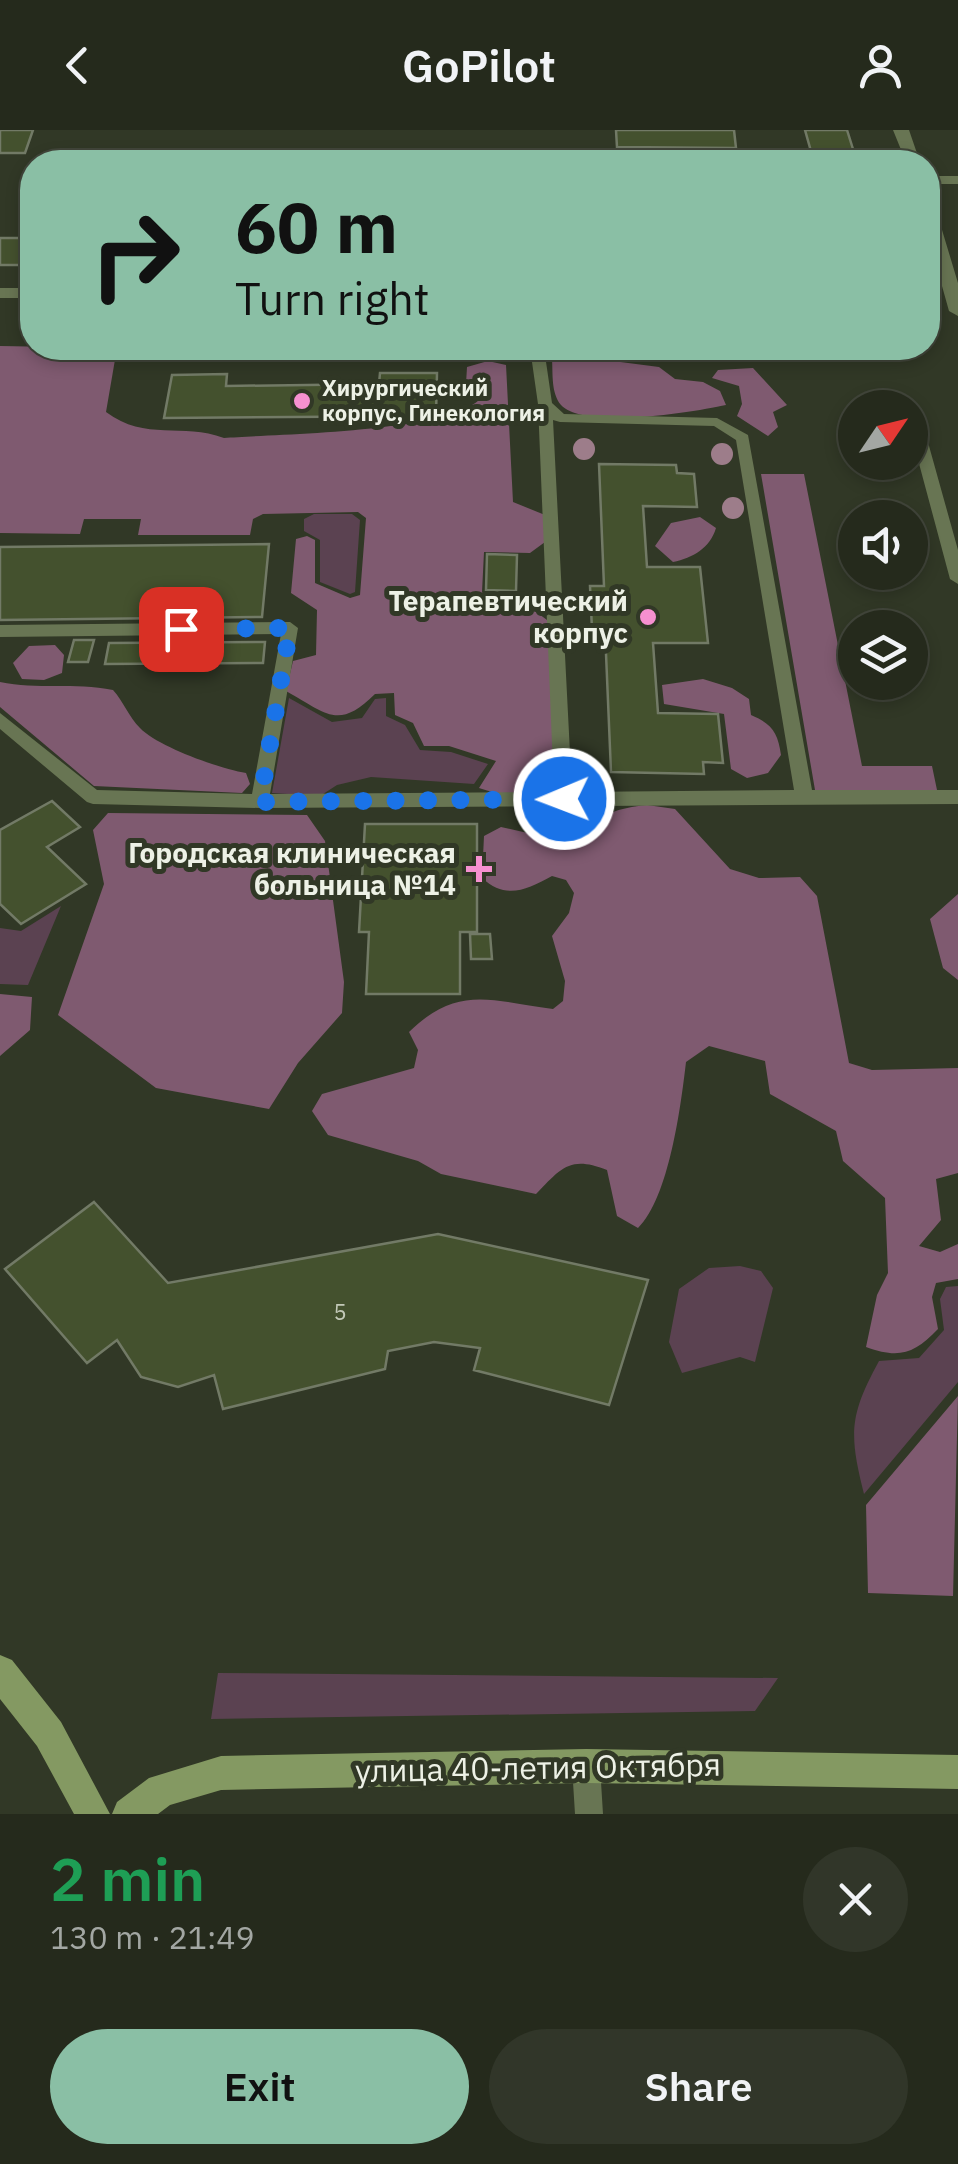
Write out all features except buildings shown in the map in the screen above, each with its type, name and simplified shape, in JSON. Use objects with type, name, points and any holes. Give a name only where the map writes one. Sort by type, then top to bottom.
[{"type":"main road","points":[[0,1672],[49,1734],[94,1814]]},
{"type":"main road","name":"улица 40-летия Октября","points":[[129,1814],[161,1790],[221,1773],[586,1766],[958,1772]]},
{"type":"street","points":[[940,251],[958,311]]},
{"type":"street","points":[[940,286],[950,286]]},
{"type":"lane","points":[[539,360],[545,404],[564,799]]},
{"type":"lane","points":[[545,404],[567,420],[717,422],[743,438],[804,797]]},
{"type":"lane","points":[[928,469],[958,579]]},
{"type":"lane","points":[[0,631],[290,628],[260,802]]},
{"type":"lane","points":[[0,720],[92,797],[260,802],[958,797]]},
{"type":"lane","points":[[586,1766],[588,1814]]},
{"type":"shaded area","points":[[0,346],[20,346],[20,360],[115,360],[106,412],[135,426],[224,438],[364,429],[441,417],[469,407],[484,394],[466,384],[467,367],[488,361],[506,365],[513,502],[545,515],[545,542],[530,553],[484,552],[482,592],[511,593],[551,623],[556,772],[540,788],[522,794],[479,788],[496,761],[449,746],[424,746],[413,723],[395,715],[394,693],[375,694],[351,712],[332,715],[286,691],[293,661],[316,655],[317,610],[291,593],[296,539],[307,536],[315,540],[315,583],[350,598],[360,595],[366,518],[358,512],[263,514],[253,519],[250,535],[138,535],[141,519],[84,519],[80,534],[0,533]]},
{"type":"shaded area","points":[[552,360],[605,360],[659,367],[675,379],[703,382],[720,391],[726,405],[640,417],[592,417],[561,405],[553,383]]},
{"type":"shaded area","points":[[753,368],[787,405],[773,412],[778,427],[768,436],[737,416],[742,404],[739,386],[712,378],[718,370]]},
{"type":"shaded area","points":[[761,474],[804,474],[838,645],[838,700],[849,700],[862,766],[932,766],[937,790],[815,790]]},
{"type":"shaded area","points":[[314,514],[352,514],[360,520],[355,592],[350,594],[320,582],[320,540],[304,531],[304,519]]},
{"type":"shaded area","points":[[700,517],[716,528],[700,551],[673,562],[655,546],[671,523]]},
{"type":"shaded area","points":[[55,645],[64,655],[62,673],[44,680],[22,679],[13,663],[29,646]]},
{"type":"shaded area","points":[[703,679],[732,688],[749,699],[751,715],[773,730],[781,755],[768,773],[747,778],[731,769],[724,714],[664,704],[662,685]]},
{"type":"shaded area","points":[[0,682],[113,690],[136,724],[149,735],[190,756],[246,773],[250,784],[242,793],[94,786],[0,707]]},
{"type":"shaded area","points":[[289,698],[332,722],[362,718],[375,699],[386,698],[386,716],[405,725],[420,750],[451,752],[488,764],[474,784],[371,777],[337,785],[320,796],[272,793]]},
{"type":"shaded area","points":[[647,805],[675,809],[730,869],[759,878],[800,877],[817,896],[849,1063],[872,1070],[958,1068],[958,1173],[936,1179],[941,1220],[919,1246],[940,1252],[958,1244],[958,1279],[936,1283],[932,1297],[938,1329],[913,1349],[888,1353],[866,1347],[877,1295],[888,1273],[885,1198],[843,1161],[836,1131],[770,1094],[765,1061],[709,1046],[686,1062],[665,1174],[649,1214],[638,1228],[617,1216],[607,1170],[575,1164],[552,1177],[536,1194],[441,1174],[418,1161],[328,1135],[312,1111],[322,1094],[414,1068],[418,1050],[409,1032],[443,1007],[493,1000],[553,1009],[563,1001],[565,981],[552,936],[569,913],[574,893],[566,880],[552,876],[516,890],[491,885],[482,878],[484,836],[501,827],[558,840],[582,836],[611,813]]},
{"type":"shaded area","points":[[108,813],[307,815],[325,841],[344,982],[342,1013],[298,1063],[269,1109],[156,1088],[58,1015],[104,884],[93,830]]},
{"type":"shaded area","points":[[958,894],[958,980],[943,968],[930,919]]},
{"type":"shaded area","points":[[61,906],[28,985],[0,984],[0,928],[21,931]]},
{"type":"shaded area","points":[[0,994],[32,997],[30,1030],[0,1056]]},
{"type":"shaded area","points":[[740,1266],[761,1271],[773,1288],[755,1362],[740,1357],[682,1373],[669,1342],[679,1289],[709,1268]]},
{"type":"shaded area","points":[[958,1286],[958,1382],[864,1494],[854,1440],[857,1411],[869,1380],[879,1361],[919,1358],[944,1330],[940,1299],[946,1287]]},
{"type":"shaded area","points":[[958,1396],[953,1596],[868,1593],[866,1505]]},
{"type":"shaded area","points":[[218,1673],[778,1678],[755,1711],[211,1719]]},
{"type":"place","name":"Хирургический корпус, Гинекология","points":[[302,401]]},
{"type":"place","name":"Терапевтический корпус","points":[[648,617]]},
{"type":"place","name":"Городская клиническая больница №14","points":[[479,869]]},
{"type":"route","points":[[181,629],[290,628],[260,802],[564,799]]}]
